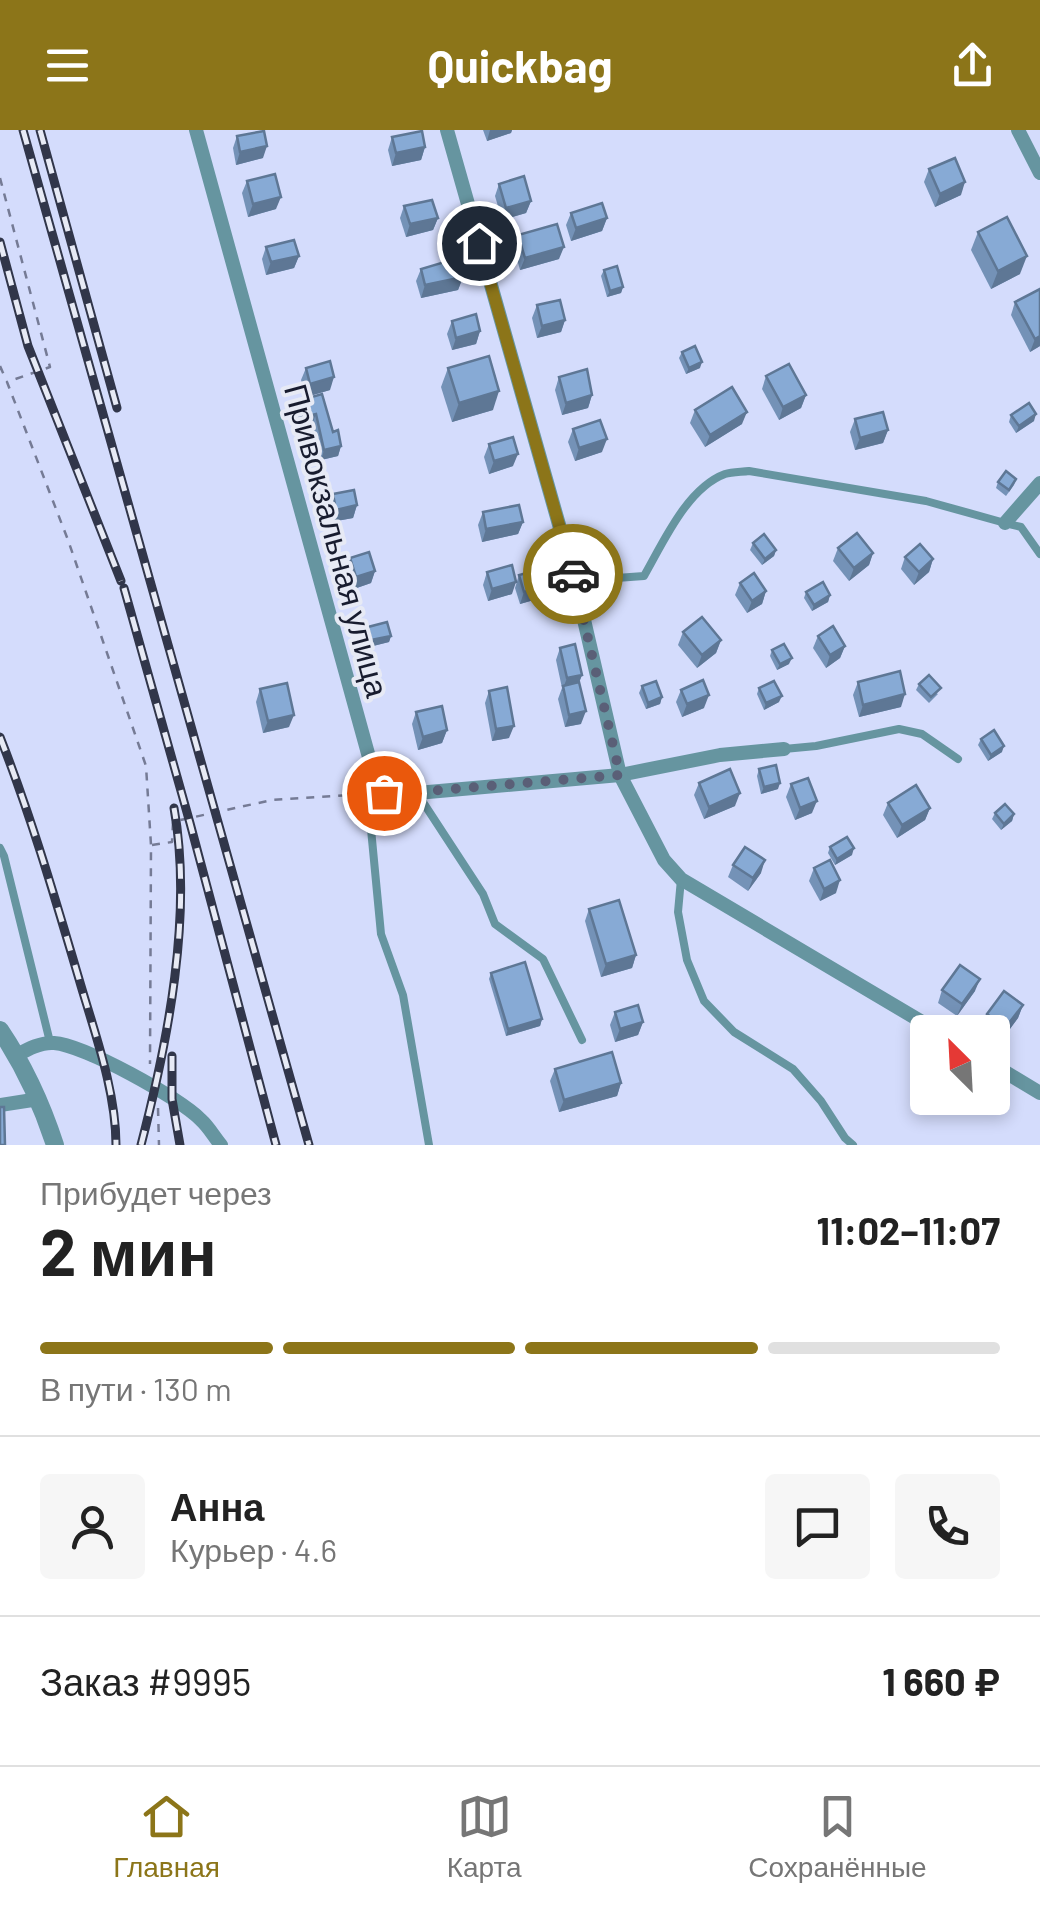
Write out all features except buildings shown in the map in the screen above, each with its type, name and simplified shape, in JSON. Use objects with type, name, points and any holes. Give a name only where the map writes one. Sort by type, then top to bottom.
[{"type":"street","name":"Привокзальная улица","points":[[196,130],[372,768],[384,793]]},
{"type":"street","points":[[447,130],[575,581],[620,775],[664,860],[681,879],[910,1015]]},
{"type":"street","points":[[1018,130],[1040,174]]},
{"type":"street","points":[[1005,522],[1040,483]]},
{"type":"street","points":[[384,793],[620,775],[720,754],[784,750]]},
{"type":"street","points":[[0,1030],[40,1099],[55,1145]]},
{"type":"street","points":[[17,1055],[50,1042],[70,1046],[154,1088],[201,1118],[221,1145]]},
{"type":"street","points":[[1010,1075],[1040,1093]]},
{"type":"street","points":[[0,1105],[40,1099]]},
{"type":"lane","points":[[575,581],[644,576],[682,510],[705,486],[725,474],[749,471],[926,501],[1005,522],[1021,527],[1040,554]]},
{"type":"lane","points":[[784,750],[899,729],[922,734],[958,759]]},
{"type":"lane","points":[[417,792],[483,894],[495,924],[543,959],[582,1040]]},
{"type":"lane","points":[[384,793],[372,828],[379,919],[404,996],[429,1145]]},
{"type":"lane","points":[[0,848],[50,1042]]},
{"type":"lane","points":[[681,879],[678,912],[687,960],[704,1001],[734,1032],[794,1069],[853,1145]]},
{"type":"path","points":[[0,178],[50,367],[6,382]]},
{"type":"path","points":[[0,366],[68,540],[146,766],[152,846],[158,1145]]},
{"type":"path","points":[[152,846],[172,842],[176,821],[272,800],[384,793]]},
{"type":"railway","points":[[23,130],[309,1145]]},
{"type":"railway","points":[[40,130],[117,408]]},
{"type":"railway","points":[[0,242],[28,346],[121,581]]},
{"type":"railway","points":[[124,588],[276,1145]]},
{"type":"railway","points":[[0,737],[42,857],[97,1040],[112,1103],[116,1145]]},
{"type":"railway","points":[[141,1145],[175,977],[181,891],[174,808]]},
{"type":"railway","points":[[172,1056],[172,1099],[180,1145]]},
{"type":"way so far","points":[[384,793],[620,775],[573,574]]},
{"type":"route","points":[[479,243],[573,574]]}]
